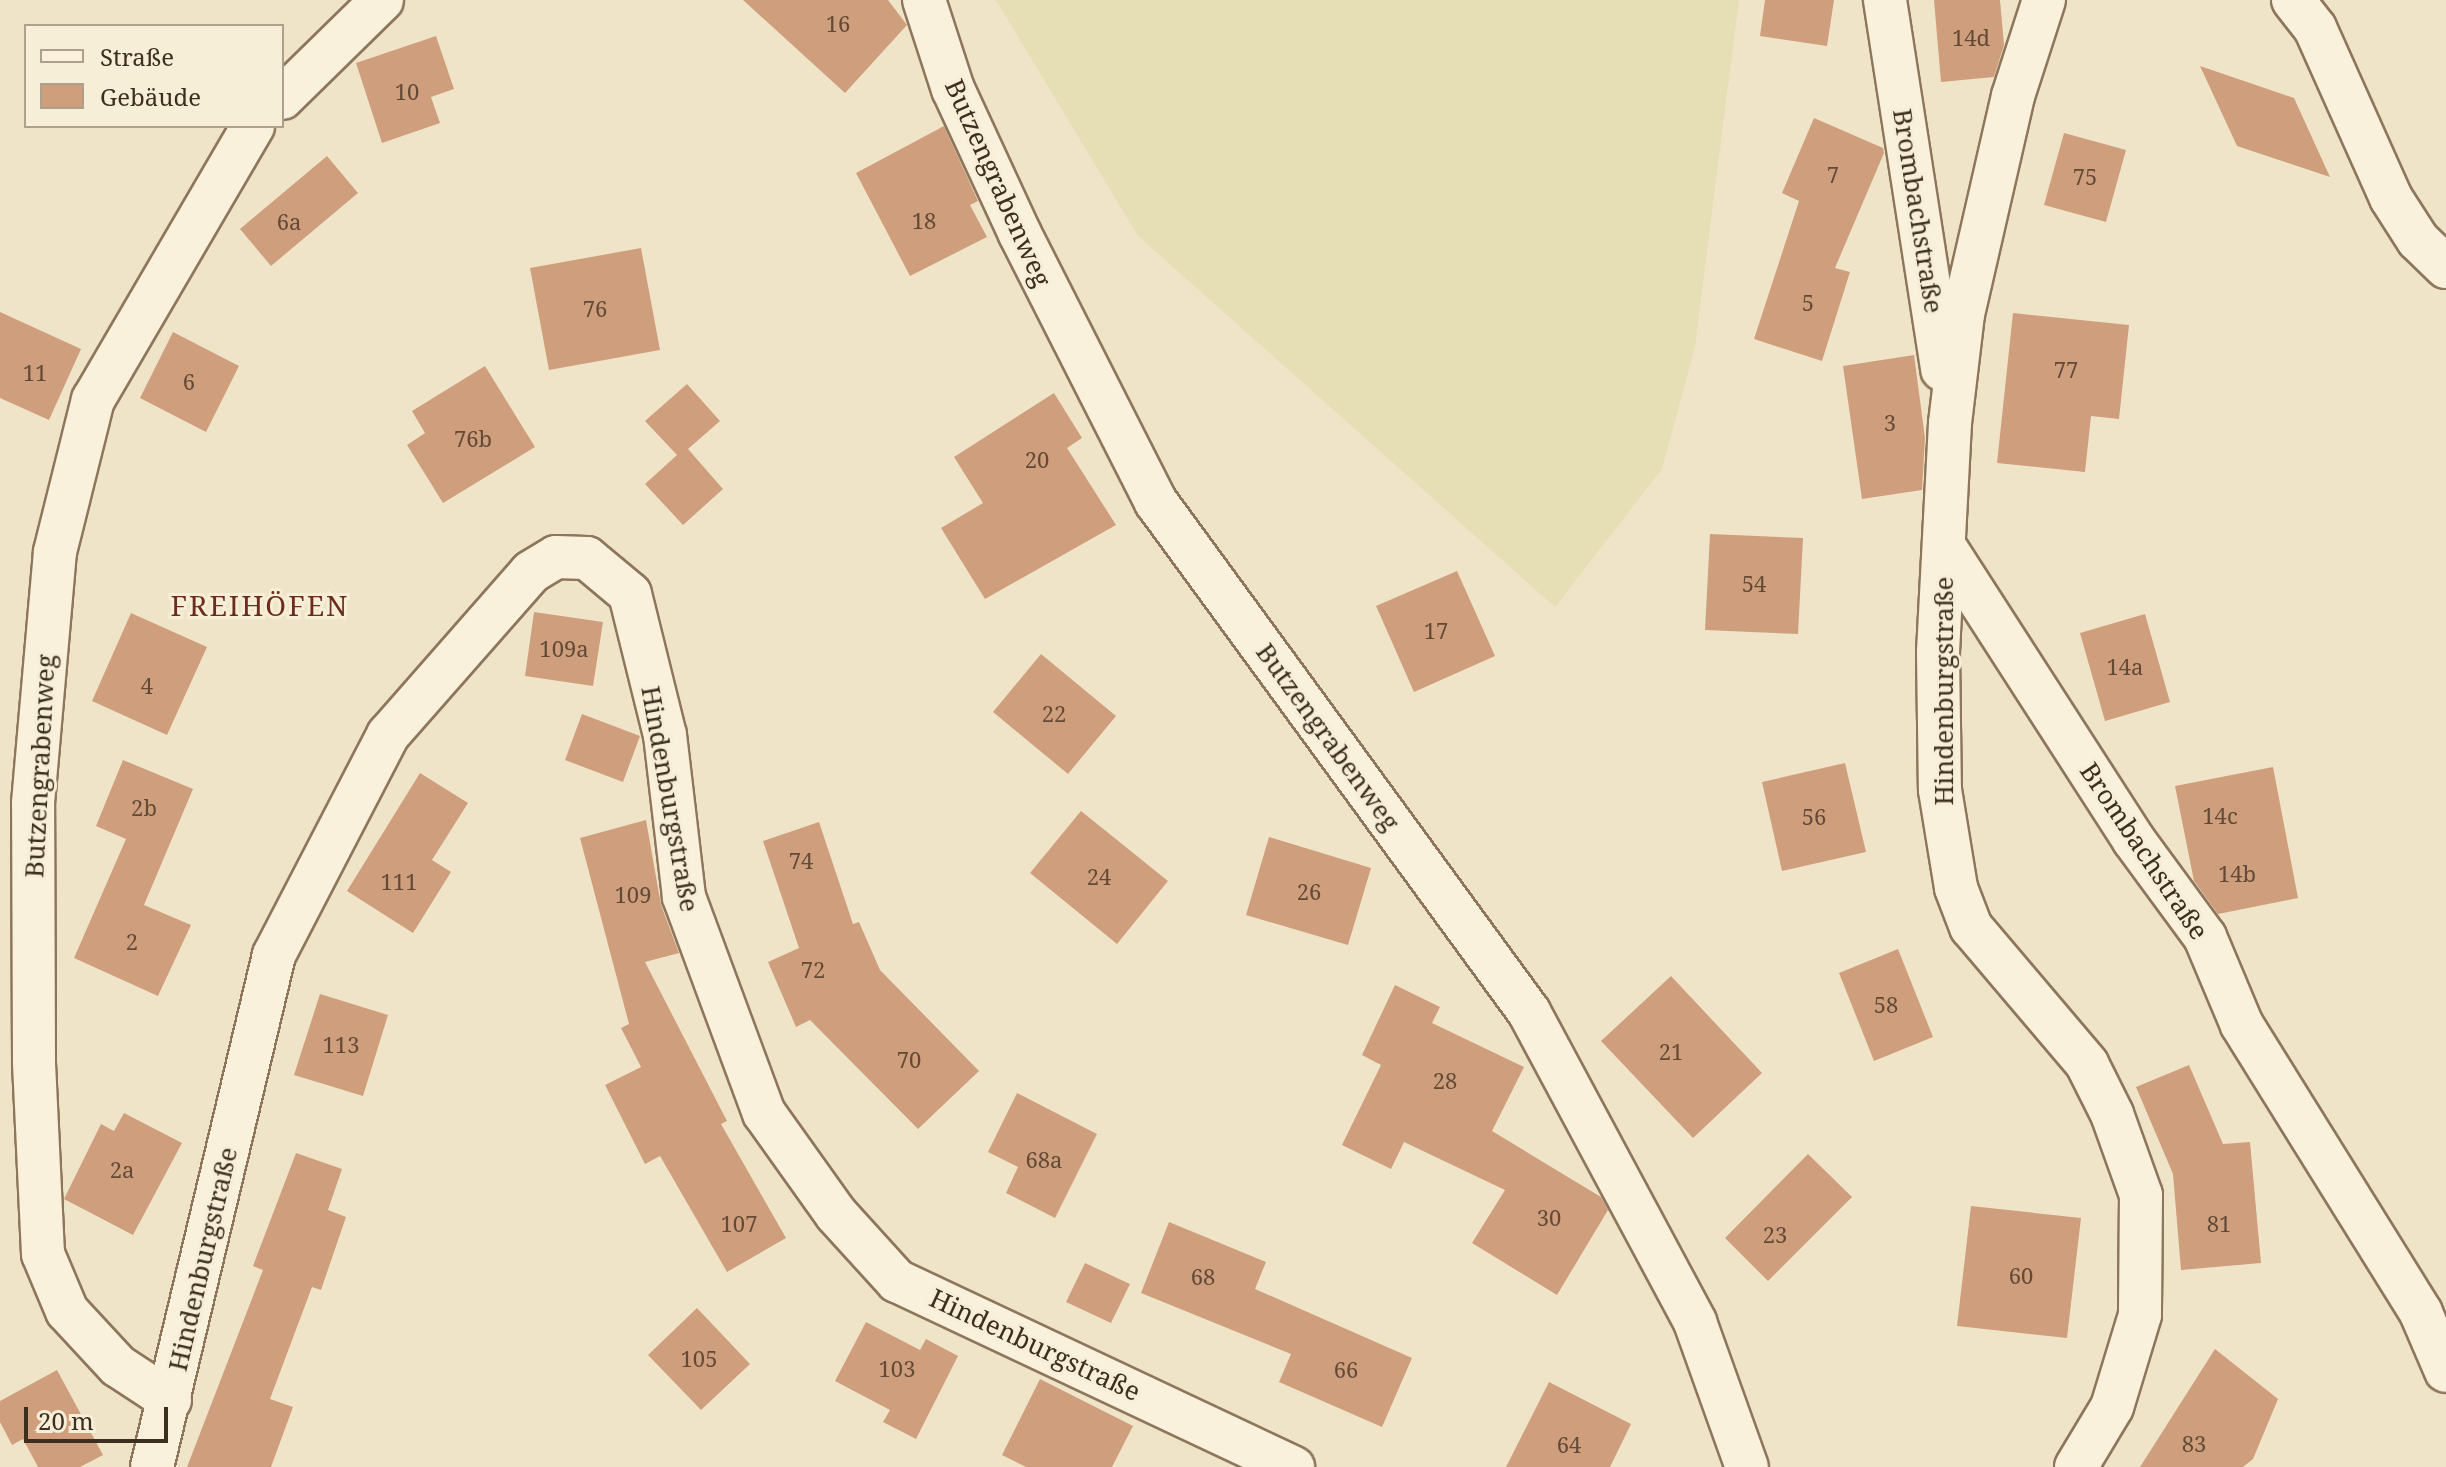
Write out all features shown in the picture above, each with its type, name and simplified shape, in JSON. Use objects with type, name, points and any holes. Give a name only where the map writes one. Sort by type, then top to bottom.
[{"type":"street","points":[[284,96],[382,0]]},
{"type":"street","name":"Butzengrabenweg","points":[[924,0],[953,89],[1013,221],[1156,502],[1529,1012],[1695,1322],[1747,1467]]},
{"type":"street","name":"Brombachstraße","points":[[1885,0],[1950,423]]},
{"type":"street","name":"Hindenburgstraße","points":[[2044,0],[1975,245],[1950,423],[1938,652],[1940,790],[1956,888],[1971,927],[2087,1064],[2112,1114],[2141,1195],[2140,1315],[2112,1407],[2076,1467]]},
{"type":"street","points":[[2293,0],[2315,28],[2391,198],[2418,240],[2446,267]]},
{"type":"street","name":"Butzengrabenweg","points":[[170,1400],[118,1366],[67,1311],[43,1254],[34,1061],[33,803],[55,552],[93,400],[252,128]]},
{"type":"street","name":"Brombachstraße","points":[[1945,547],[2133,839],[2205,937],[2242,1025],[2421,1313],[2446,1371]]},
{"type":"street","name":"Hindenburgstraße","points":[[152,1467],[274,955],[388,735],[531,572],[556,557],[587,558],[630,594],[665,735],[684,897],[764,1113],[836,1214],[897,1281],[1293,1467]]},
{"type":"shaded area","points":[[996,0],[1739,0],[1695,347],[1662,469],[1555,607],[1138,236]]},
{"type":"building","points":[[743,0],[888,0],[907,25],[845,93]]},
{"type":"building","points":[[1765,0],[1834,0],[1827,46],[1760,36]]},
{"type":"building","points":[[1934,0],[2000,0],[2004,45],[1994,77],[1941,82]]},
{"type":"building","points":[[436,36],[454,89],[431,97],[440,123],[382,143],[356,63]]},
{"type":"building","points":[[2200,66],[2294,98],[2330,177],[2237,146]]},
{"type":"building","points":[[1814,118],[1883,148],[1884,153],[1835,268],[1850,272],[1822,361],[1754,339],[1799,201],[1782,193]]},
{"type":"building","points":[[944,126],[978,201],[970,205],[987,237],[910,276],[856,173]]},
{"type":"building","points":[[2064,133],[2126,150],[2106,222],[2044,205]]},
{"type":"building","points":[[327,156],[358,193],[271,266],[240,229]]},
{"type":"building","points":[[641,248],[660,350],[549,370],[530,268]]},
{"type":"building","points":[[0,312],[81,349],[49,420],[0,398]]},
{"type":"building","points":[[2013,313],[2129,325],[2119,419],[2091,416],[2085,472],[1997,463]]},
{"type":"building","points":[[173,332],[239,366],[206,432],[140,398]]},
{"type":"building","points":[[1914,355],[1925,438],[1922,490],[1862,499],[1843,366]]},
{"type":"building","points":[[485,366],[535,447],[443,503],[407,445],[425,433],[412,411]]},
{"type":"building","points":[[687,384],[720,421],[688,449],[723,489],[683,525],[645,484],[677,455],[645,421]]},
{"type":"building","points":[[1054,393],[1082,438],[1067,448],[1116,525],[985,599],[941,528],[983,503],[954,457]]},
{"type":"building","points":[[1710,534],[1803,538],[1798,634],[1705,630]]},
{"type":"building","points":[[1457,571],[1495,656],[1414,692],[1376,606]]},
{"type":"building","points":[[534,612],[603,622],[593,686],[525,676]]},
{"type":"building","points":[[131,613],[207,647],[167,735],[92,701]]},
{"type":"building","points":[[2145,614],[2170,702],[2105,721],[2080,633]]},
{"type":"building","points":[[1041,654],[1116,716],[1068,774],[993,712]]},
{"type":"building","points":[[582,714],[640,736],[623,782],[565,760]]},
{"type":"building","points":[[123,760],[193,789],[144,905],[191,925],[158,996],[74,958],[126,839],[96,826]]},
{"type":"building","points":[[1845,763],[1866,852],[1782,871],[1762,782]]},
{"type":"building","points":[[2273,767],[2298,898],[2218,914],[2194,881],[2175,786]]},
{"type":"building","points":[[420,773],[468,803],[432,860],[451,872],[413,933],[347,891]]},
{"type":"building","points":[[1081,811],[1168,881],[1117,944],[1030,873]]},
{"type":"building","points":[[646,820],[661,905],[679,953],[645,962],[727,1121],[721,1124],[786,1238],[727,1272],[660,1156],[645,1164],[605,1085],[641,1067],[621,1028],[629,1024],[580,838]]},
{"type":"building","points":[[819,822],[853,924],[859,922],[880,970],[979,1071],[918,1129],[810,1020],[796,1027],[768,962],[799,948],[763,841]]},
{"type":"building","points":[[1269,837],[1371,868],[1348,945],[1246,915]]},
{"type":"building","points":[[1898,949],[1933,1037],[1874,1061],[1839,973]]},
{"type":"building","points":[[1671,976],[1762,1073],[1693,1138],[1601,1041]]},
{"type":"building","points":[[1395,985],[1440,1007],[1432,1023],[1524,1067],[1492,1131],[1601,1197],[1608,1210],[1557,1295],[1472,1243],[1505,1190],[1404,1142],[1391,1169],[1342,1145],[1381,1065],[1362,1055]]},
{"type":"building","points":[[320,994],[388,1015],[363,1096],[294,1075]]},
{"type":"building","points":[[2189,1065],[2223,1144],[2250,1142],[2261,1263],[2181,1270],[2173,1174],[2136,1087]]},
{"type":"building","points":[[1017,1093],[1097,1134],[1055,1218],[1006,1193],[1018,1167],[988,1152]]},
{"type":"building","points":[[124,1113],[182,1143],[133,1235],[64,1199],[101,1124],[114,1131]]},
{"type":"building","points":[[296,1153],[342,1169],[328,1210],[346,1217],[321,1290],[312,1287],[270,1399],[293,1407],[271,1467],[187,1467],[263,1270],[253,1266]]},
{"type":"building","points":[[1808,1154],[1852,1197],[1768,1281],[1725,1238]]},
{"type":"building","points":[[1971,1206],[2081,1218],[2067,1338],[1957,1326]]},
{"type":"building","points":[[1169,1222],[1266,1262],[1255,1289],[1412,1358],[1382,1427],[1279,1382],[1291,1354],[1141,1293]]},
{"type":"building","points":[[1085,1263],[1130,1284],[1111,1323],[1066,1302]]},
{"type":"building","points":[[697,1308],[750,1364],[701,1410],[648,1355]]},
{"type":"building","points":[[866,1322],[920,1350],[926,1339],[958,1356],[916,1439],[883,1422],[890,1410],[835,1381]]},
{"type":"building","points":[[2215,1349],[2278,1399],[2253,1459],[2243,1467],[2140,1467]]},
{"type":"building","points":[[57,1370],[103,1455],[80,1467],[38,1467],[23,1439],[12,1445],[0,1422],[0,1401]]},
{"type":"building","points":[[1040,1379],[1133,1426],[1112,1467],[1026,1467],[1002,1455]]},
{"type":"building","points":[[1549,1382],[1631,1424],[1610,1467],[1506,1467]]},
{"type":"district","name":"FREIHÖFEN","points":[[260,605]]}]
